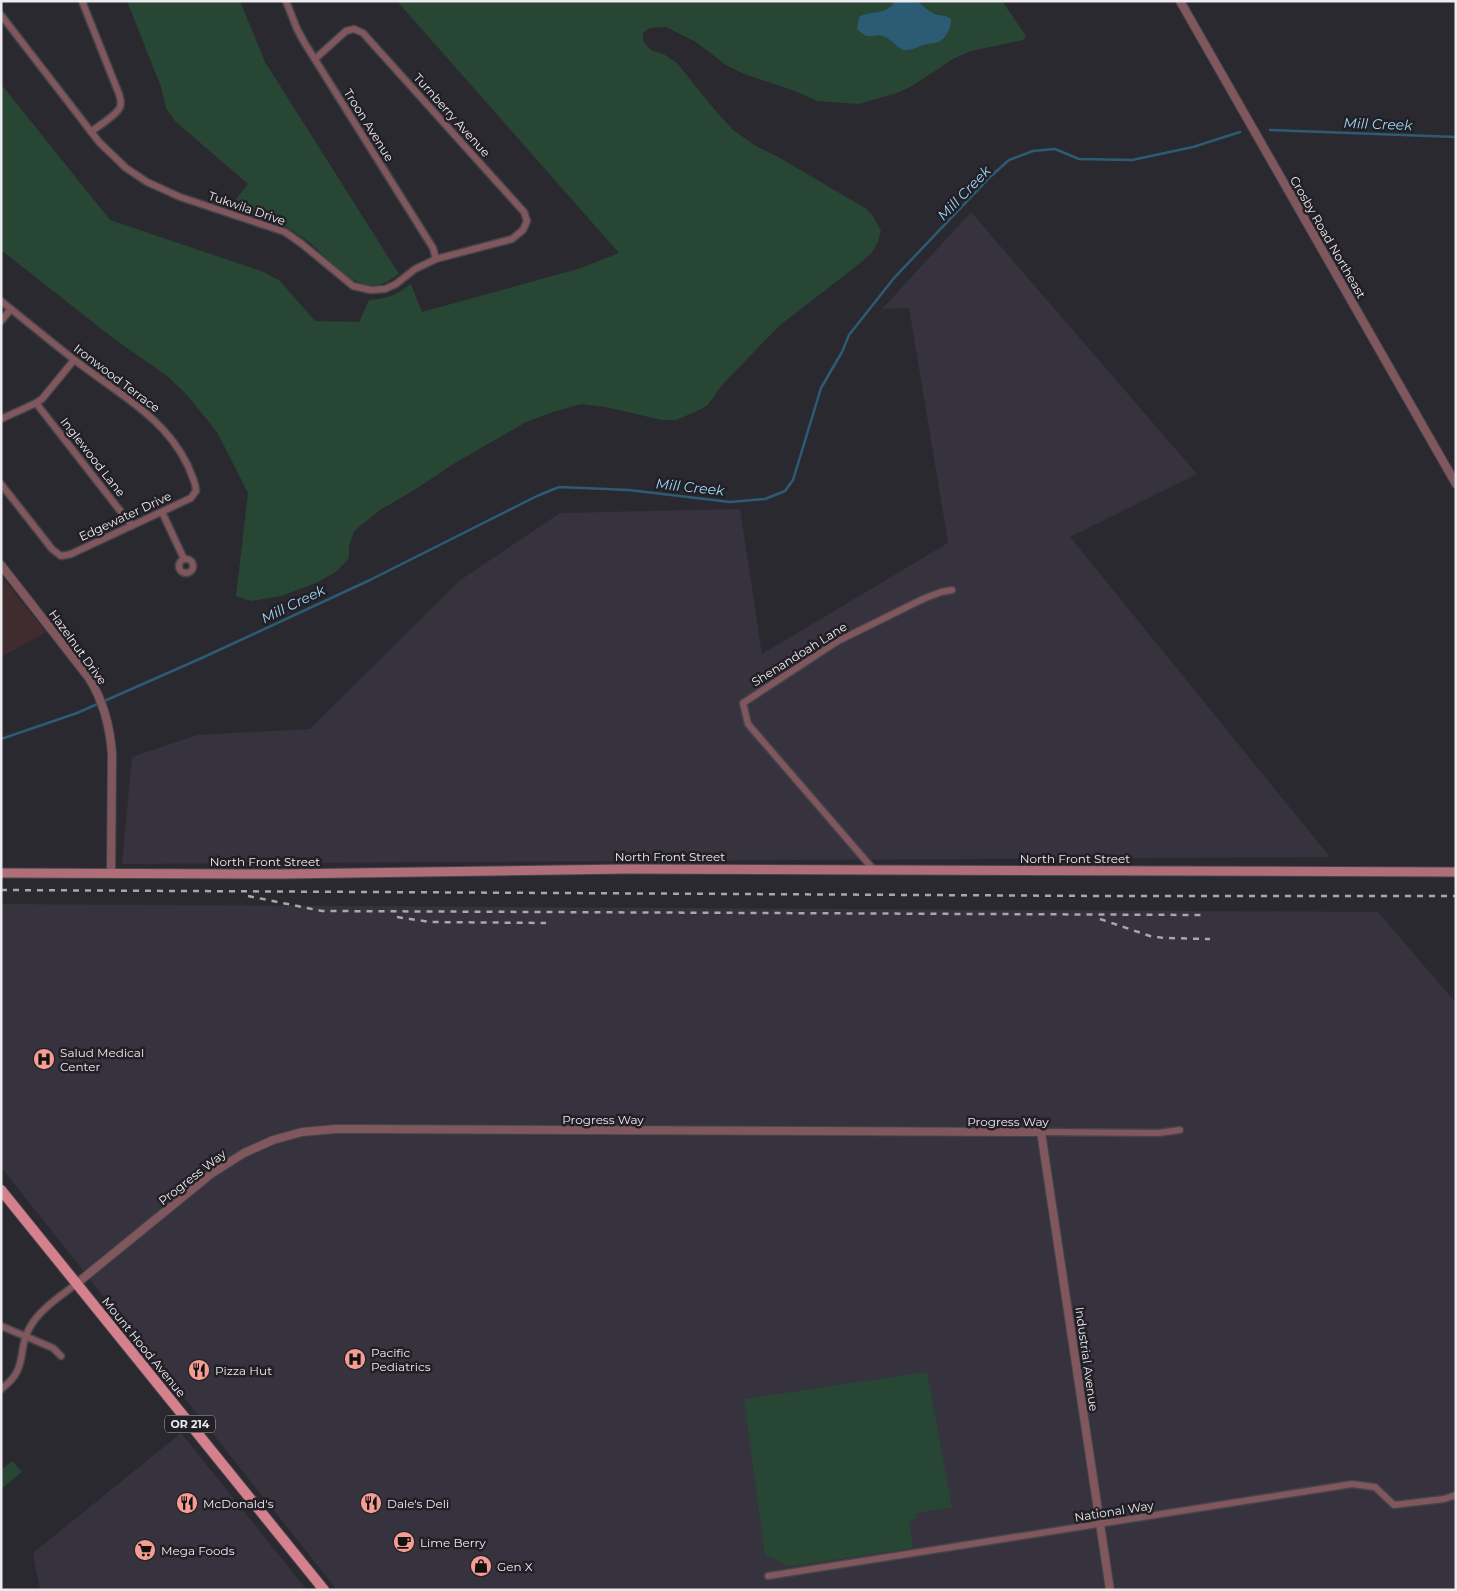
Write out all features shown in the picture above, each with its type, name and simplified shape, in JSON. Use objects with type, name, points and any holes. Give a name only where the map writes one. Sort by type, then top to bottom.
[{"type":"main road","name":"North Front Street","points":[[1,873],[282,874],[530,870],[873,869],[1456,872]]},
{"type":"main road","name":"Mount Hood Avenue","points":[[1,1190],[324,1590]]},
{"type":"street","points":[[82,1],[121,102],[120,109],[91,132]]},
{"type":"street","name":"Troon Avenue","points":[[286,1],[297,29],[433,248],[436,258]]},
{"type":"street","name":"Crosby Road Northeast","points":[[1180,1],[1456,484]]},
{"type":"street","name":"Tukwila Drive","points":[[1,15],[91,132],[118,161],[147,182],[180,197],[285,232],[353,286],[371,290],[385,289],[396,284],[415,269],[436,258],[512,239],[523,230],[527,221]]},
{"type":"street","name":"Turnberry Avenue","points":[[315,59],[346,31],[354,29],[363,33],[524,212],[527,221]]},
{"type":"street","name":"Ironwood Terrace","points":[[1,301],[74,360],[142,409],[159,425],[185,460],[195,482],[196,491]]},
{"type":"street","points":[[1,322],[11,309]]},
{"type":"street","points":[[1,419],[36,403],[46,395],[74,360]]},
{"type":"street","name":"Inglewood Lane","points":[[36,403],[132,526]]},
{"type":"street","name":"Edgewater Drive","points":[[1,484],[52,549],[61,556],[71,554],[162,512],[191,498],[196,491]]},
{"type":"street","points":[[162,512],[184,559]]},
{"type":"street","name":"Hazelnut Drive","points":[[1,565],[71,653],[99,694],[105,710],[112,754],[111,873]]},
{"type":"street","name":"Shenandoah Lane","points":[[873,869],[748,724],[743,703],[838,641],[923,599],[952,590]]},
{"type":"street","name":"Progress Way","points":[[76,1284],[224,1165],[244,1153],[282,1137],[312,1131],[336,1129],[1158,1133],[1180,1130]]},
{"type":"street","name":"Industrial Avenue","points":[[1041,1132],[1110,1590]]},
{"type":"street","points":[[1,1389],[12,1380],[18,1370],[30,1326],[37,1317],[76,1284]]},
{"type":"street","points":[[1,1326],[52,1348],[61,1356]]},
{"type":"street","name":"National Way","points":[[768,1576],[1352,1484],[1375,1487],[1394,1505],[1444,1499],[1456,1494]]},
{"type":"shaded area","points":[[971,212],[1197,474],[1070,537],[1330,857],[122,864],[132,757],[197,735],[310,729],[459,581],[560,513],[740,509],[762,654],[948,543],[909,308],[882,309]]},
{"type":"shaded area","points":[[1,576],[46,632],[1,657]]},
{"type":"shaded area","points":[[1,904],[1378,912],[1456,1003],[1456,1590],[337,1590],[1,1167]]},
{"type":"shaded area","points":[[181,1433],[307,1590],[40,1590],[33,1553]]},
{"type":"green space","points":[[127,1],[240,1],[265,62],[399,274],[379,285],[371,285],[354,280],[309,242],[290,229],[268,219],[229,208],[248,184],[175,121],[166,108],[161,87]]},
{"type":"green space","points":[[397,1],[1002,1],[1026,36],[1023,40],[971,51],[953,59],[912,86],[897,93],[859,104],[817,101],[795,91],[744,74],[726,65],[696,42],[666,27],[650,28],[643,33],[643,41],[651,50],[665,55],[677,63],[733,130],[756,146],[865,208],[873,216],[881,231],[878,242],[872,252],[779,326],[722,385],[708,405],[676,420],[662,420],[605,407],[581,404],[526,422],[455,463],[380,510],[354,531],[349,546],[349,558],[336,572],[316,583],[281,596],[251,601],[236,596],[248,493],[217,432],[186,394],[167,376],[113,338],[1,250],[1,84],[110,220],[264,272],[280,281],[315,321],[359,322],[369,300],[392,296],[411,284],[422,312],[581,268],[619,253]]},
{"type":"green space","points":[[927,1372],[952,1507],[916,1513],[916,1519],[909,1520],[913,1548],[793,1566],[785,1565],[776,1559],[765,1556],[744,1399]]},
{"type":"green space","points":[[12,1461],[22,1472],[1,1489],[1,1470]]},
{"type":"water","points":[[895,1],[917,1],[932,13],[951,19],[948,32],[936,43],[904,50],[885,37],[878,35],[869,36],[857,29],[859,17],[883,11]]},
{"type":"waterway","name":"Mill Creek","points":[[1270,130],[1456,137]]},
{"type":"waterway","name":"Mill Creek","points":[[1,739],[77,713],[204,657],[370,580],[537,496],[559,487],[629,490],[730,502],[765,499],[785,491],[793,480],[821,388],[842,352],[849,335],[894,278],[990,177],[1009,160],[1033,151],[1055,149],[1079,159],[1132,160],[1193,147],[1240,132]]},
{"type":"railway","points":[[1,890],[1456,896]]},
{"type":"railway","points":[[248,896],[322,911],[1201,915]]},
{"type":"railway","points":[[397,917],[430,922],[546,923]]},
{"type":"railway","points":[[1100,919],[1150,936],[1210,939]]},
{"type":"place","name":"Salud Medical Center","points":[[44,1059]]},
{"type":"place","name":"Pacific Pediatrics","points":[[355,1359]]},
{"type":"place","name":"Pizza Hut","points":[[199,1370]]},
{"type":"place","name":"McDonald's","points":[[187,1503]]},
{"type":"place","name":"Dale's Deli","points":[[371,1503]]},
{"type":"place","name":"Lime Berry","points":[[404,1542]]},
{"type":"place","name":"Mega Foods","points":[[145,1550]]},
{"type":"place","name":"Gen X","points":[[481,1566]]}]
